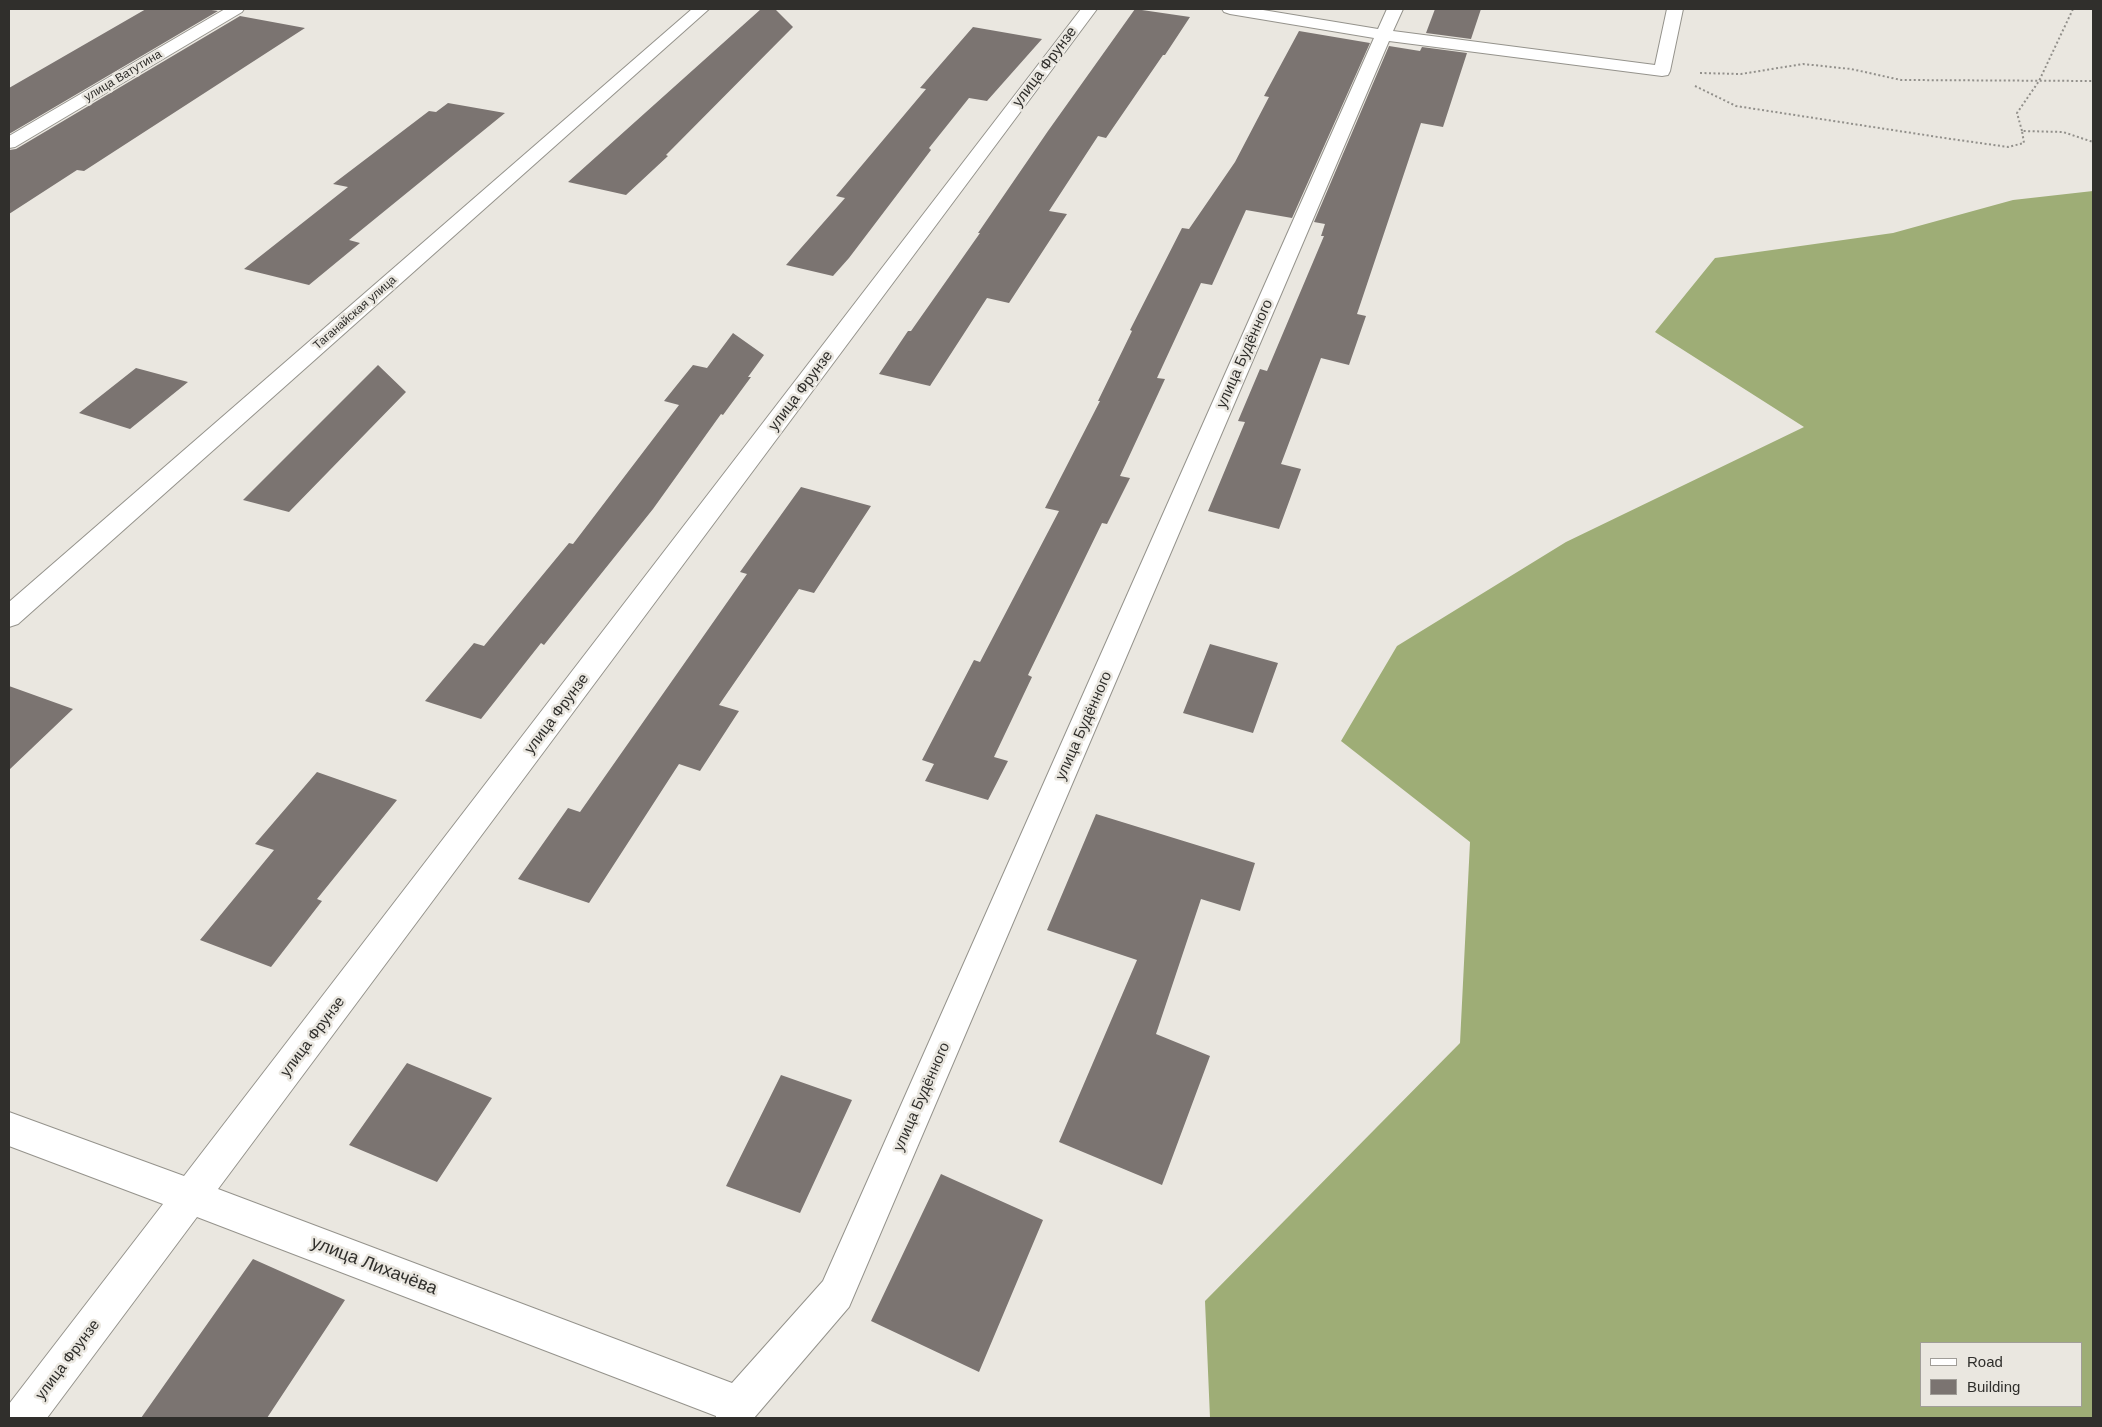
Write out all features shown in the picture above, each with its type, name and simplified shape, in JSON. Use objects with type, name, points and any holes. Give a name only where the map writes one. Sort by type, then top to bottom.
[{"type":"street","name":"улица Ватутина","points":[[9,143],[236,9]]},
{"type":"street","name":"Таганайская улица","points":[[9,617],[702,9]]},
{"type":"street","name":"улица Фрунзе","points":[[23,1418],[1089,9]]},
{"type":"street","points":[[1230,9],[1384,35],[1662,71],[1675,9]]},
{"type":"street","name":"улица Будённого","points":[[737,1411],[836,1294],[1395,9]]},
{"type":"street","name":"улица Лихачёва","points":[[9,1129],[192,1197],[737,1411]]},
{"type":"path","points":[[1662,71],[1736,106],[2008,146],[2024,142],[2017,113],[2040,81],[2073,9]]},
{"type":"path","points":[[1662,71],[1741,74],[1803,64],[1851,69],[1901,80],[2093,80]]},
{"type":"path","points":[[2022,131],[2063,132],[2093,142]]},
{"type":"green space","points":[[2093,191],[2093,1418],[1210,1418],[1205,1301],[1460,1043],[1470,842],[1341,741],[1397,646],[1566,542],[1804,427],[1655,332],[1715,258],[1893,233],[2013,200]]},
{"type":"building","points":[[146,9],[205,9],[218,11],[9,134],[9,88]]},
{"type":"building","points":[[761,9],[775,9],[793,27],[666,155],[668,156],[626,195],[568,182]]},
{"type":"building","points":[[1135,9],[1190,17],[1106,138],[1098,136],[1049,211],[1067,214],[1009,303],[987,298],[930,386],[879,374],[980,233],[978,233],[1048,131]]},
{"type":"building","points":[[1435,9],[1481,9],[1471,39],[1426,33]]},
{"type":"building","points":[[240,16],[305,28],[84,171],[77,170],[9,214],[9,150],[16,149]]},
{"type":"building","points":[[973,27],[1042,39],[987,101],[969,98],[929,148],[931,150],[849,258],[833,276],[786,265],[845,198],[836,196],[926,89],[920,88]]},
{"type":"building","points":[[1299,31],[1370,43],[1292,218],[1246,210],[1212,285],[1201,283],[1157,378],[1165,379],[1120,476],[1130,478],[1107,524],[1102,523],[1028,675],[1032,677],[994,757],[1008,761],[988,800],[925,781],[934,764],[922,760],[974,660],[980,662],[1059,511],[1045,508],[1100,401],[1098,401],[1132,331],[1130,330],[1182,228],[1189,229],[1235,162],[1269,97],[1264,96]]},
{"type":"building","points":[[1389,46],[1420,51],[1422,47],[1467,53],[1443,127],[1421,123],[1357,314],[1366,316],[1349,365],[1321,358],[1281,464],[1301,469],[1279,529],[1208,511],[1245,422],[1238,421],[1260,369],[1267,371],[1324,236],[1321,236],[1325,224],[1314,222]]},
{"type":"building","points":[[448,103],[505,113],[349,240],[360,243],[309,285],[244,269],[348,187],[333,184],[429,111],[436,112]]},
{"type":"building","points":[[733,333],[764,355],[748,377],[751,377],[723,415],[721,414],[653,509],[544,645],[541,643],[481,719],[425,701],[474,643],[484,646],[569,543],[573,544],[679,405],[664,401],[693,365],[707,368]]},
{"type":"building","points":[[378,365],[406,392],[289,512],[243,500]]},
{"type":"building","points":[[136,368],[188,382],[130,429],[79,413]]},
{"type":"building","points":[[801,487],[871,506],[814,593],[799,589],[719,705],[739,711],[700,771],[679,764],[589,903],[518,879],[568,808],[580,812],[747,574],[740,572]]},
{"type":"building","points":[[1210,644],[1278,663],[1253,733],[1183,713]]},
{"type":"building","points":[[9,686],[73,709],[9,770]]},
{"type":"building","points":[[317,772],[397,800],[317,899],[322,901],[271,967],[200,940],[274,850],[255,844]]},
{"type":"building","points":[[1096,814],[1255,863],[1240,911],[1201,899],[1156,1034],[1210,1056],[1162,1185],[1059,1142],[1137,960],[1047,930]]},
{"type":"building","points":[[407,1063],[492,1098],[437,1182],[349,1145]]},
{"type":"building","points":[[781,1075],[852,1100],[800,1213],[726,1186]]},
{"type":"building","points":[[941,1174],[1043,1220],[979,1372],[871,1321]]},
{"type":"building","points":[[253,1259],[345,1300],[267,1418],[141,1418]]}]
